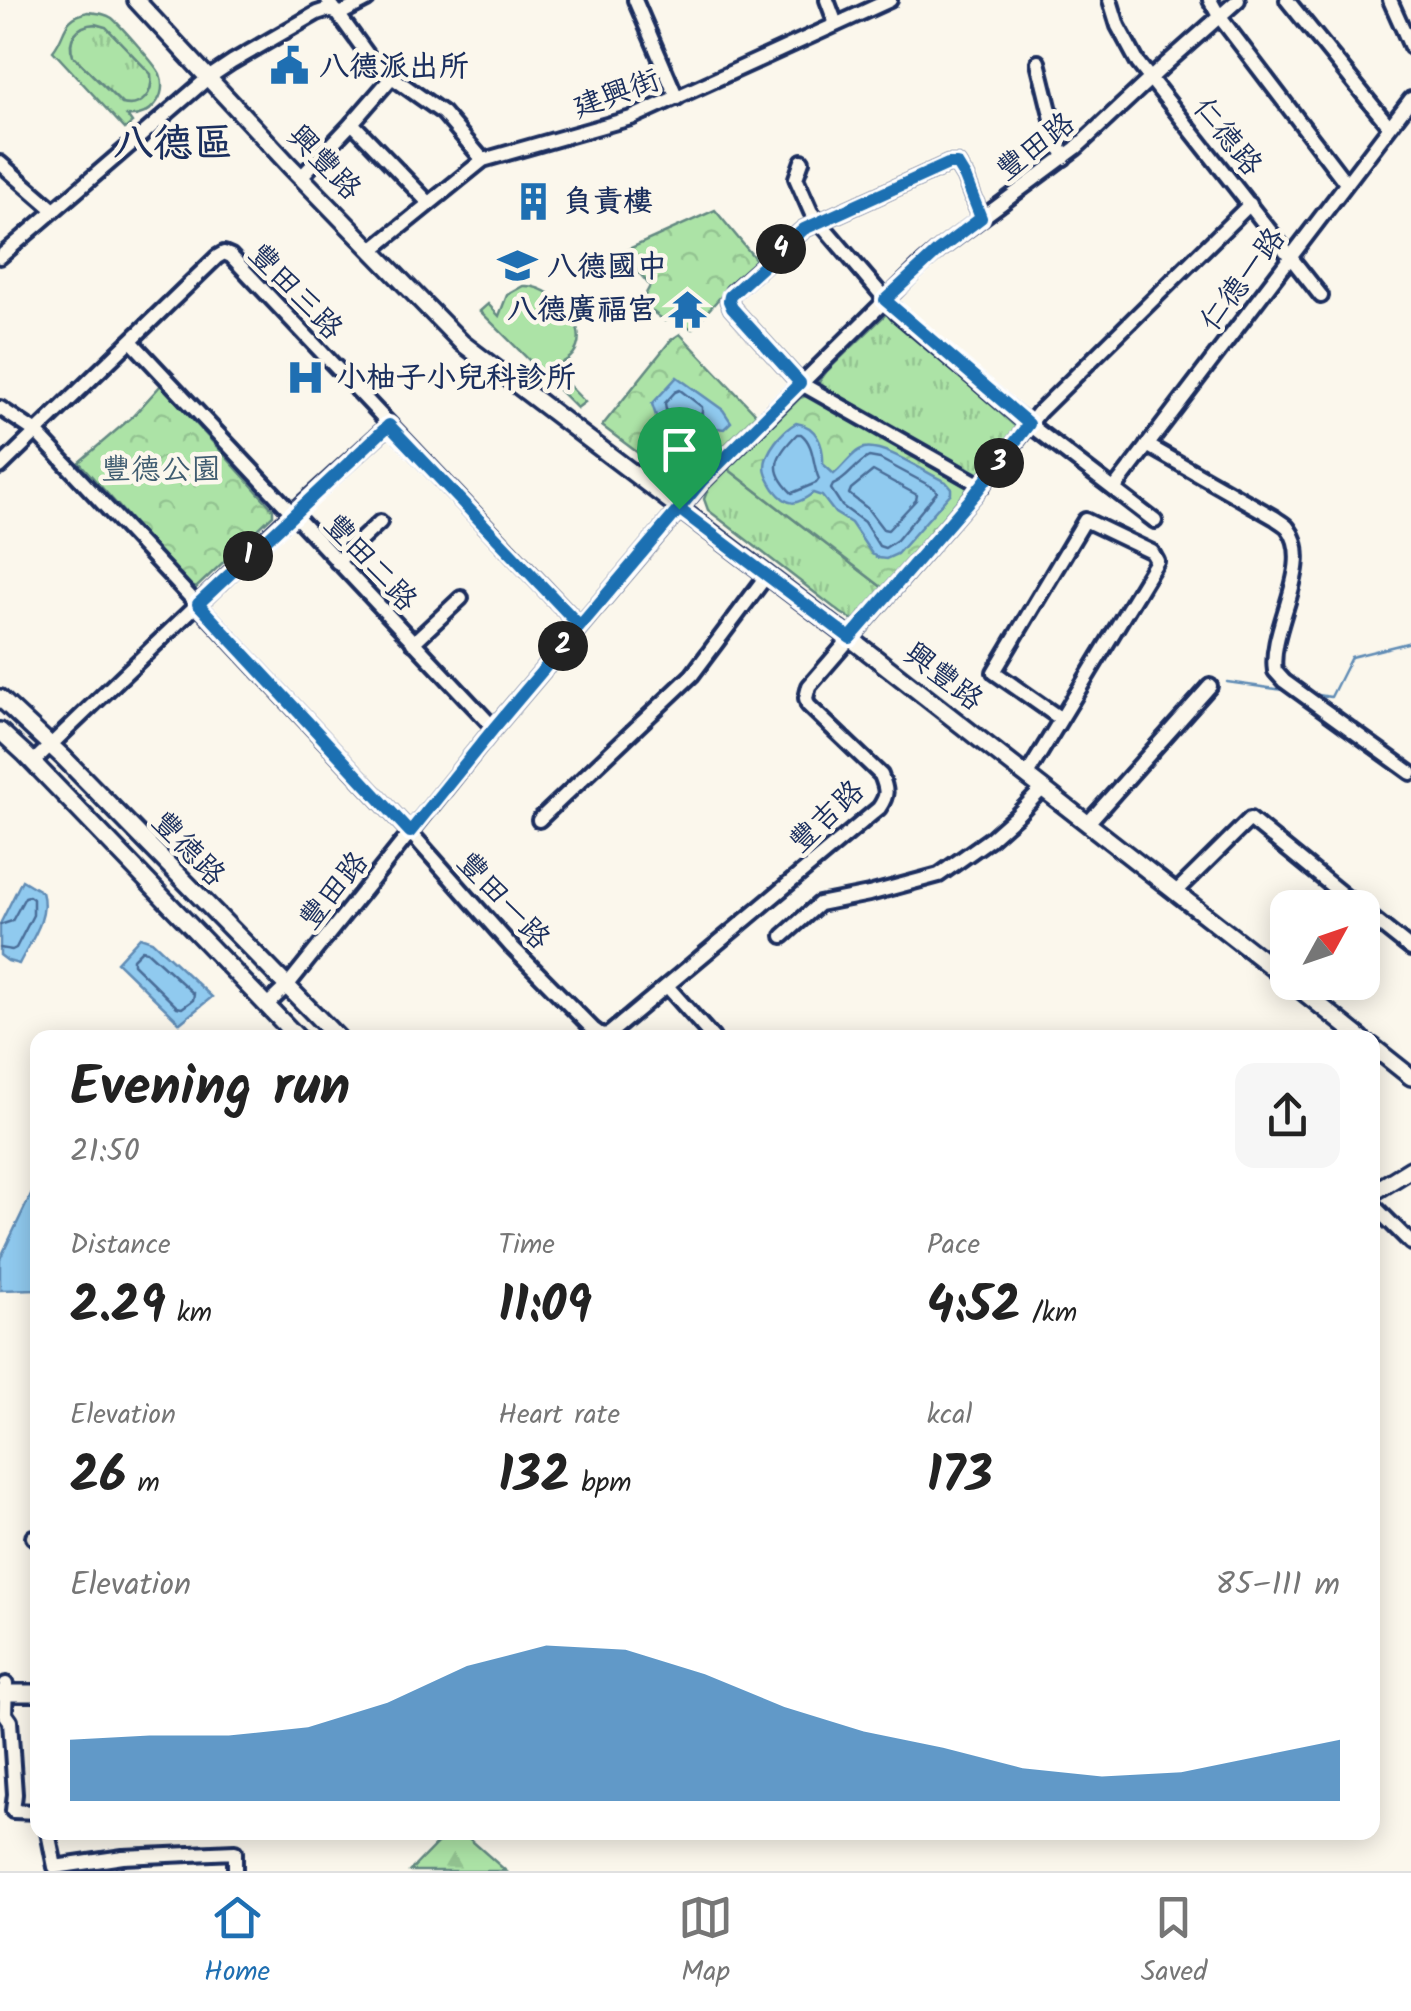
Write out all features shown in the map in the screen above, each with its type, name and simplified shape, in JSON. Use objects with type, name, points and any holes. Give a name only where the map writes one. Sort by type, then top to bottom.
[{"type":"main road","name":"興豐路","points":[[136,0],[301,178],[462,343],[850,638],[1270,966]]},
{"type":"main road","name":"豐德路","points":[[0,698],[330,1030]]},
{"type":"main road","name":"豐德路","points":[[0,731],[290,1030]]},
{"type":"main road","name":"興豐路","points":[[1313,1000],[1351,1030]]},
{"type":"main road","points":[[1380,1052],[1411,1077]]},
{"type":"main road","points":[[1380,1189],[1411,1168]]},
{"type":"main road","points":[[3,1688],[30,1684]]},
{"type":"main road","points":[[3,1688],[30,1692]]},
{"type":"street","points":[[328,0],[370,58],[443,113],[483,160]]},
{"type":"street","points":[[0,256],[208,78],[317,13],[348,11],[367,0]]},
{"type":"street","points":[[635,0],[677,98]]},
{"type":"street","points":[[826,0],[836,24]]},
{"type":"street","name":"建興街","points":[[372,250],[483,160],[631,118],[890,0]]},
{"type":"street","name":"仁德路","points":[[1110,0],[1126,44],[1151,79],[1322,296]]},
{"type":"street","points":[[1210,0],[1346,183]]},
{"type":"street","name":"豐田路","points":[[267,1005],[287,986],[494,728],[702,481],[939,250],[1064,158],[1238,0]]},
{"type":"street","points":[[1288,0],[1389,126]]},
{"type":"street","points":[[1390,0],[1411,47]]},
{"type":"street","points":[[1038,62],[1064,158]]},
{"type":"street","points":[[301,178],[392,77]]},
{"type":"street","name":"仁德一路","points":[[1114,490],[1411,99]]},
{"type":"street","points":[[352,124],[428,202]]},
{"type":"street","points":[[802,162],[796,178],[811,212],[885,300],[1029,424],[1155,521]]},
{"type":"street","points":[[0,163],[54,210]]},
{"type":"street","points":[[981,218],[965,177],[952,163],[804,229],[733,292],[729,301],[800,383],[982,486]]},
{"type":"street","name":"豐吉路","points":[[615,1030],[880,808],[887,789],[880,776],[808,706],[809,686],[982,486],[1038,412],[1250,204]]},
{"type":"street","name":"豐田三路","points":[[130,341],[222,255],[231,256],[580,626]]},
{"type":"street","points":[[0,467],[130,341]]},
{"type":"street","name":"豐田二路","points":[[130,341],[494,728]]},
{"type":"street","name":"豐田一路","points":[[0,408],[36,432],[512,946],[596,1030]]},
{"type":"street","points":[[33,762],[389,425]]},
{"type":"street","points":[[1147,446],[1288,528],[1298,558],[1274,644],[1275,671],[1411,773]]},
{"type":"street","points":[[1027,776],[1157,561],[1152,552],[1086,520],[994,672],[1061,719]]},
{"type":"street","points":[[337,562],[380,522]]},
{"type":"street","points":[[538,820],[669,700],[767,576]]},
{"type":"street","points":[[414,643],[461,598]]},
{"type":"street","points":[[1088,824],[1210,686]]},
{"type":"street","points":[[783,936],[818,904],[939,875],[990,839],[1043,788]]},
{"type":"street","points":[[1176,892],[1250,820],[1337,890]]},
{"type":"street","points":[[1380,924],[1411,949]]},
{"type":"street","points":[[667,986],[705,1030]]},
{"type":"street","points":[[1380,1212],[1411,1243]]},
{"type":"street","points":[[3,1688],[10,1721],[14,1811],[30,1812]]},
{"type":"street","points":[[50,1840],[55,1867],[123,1857],[235,1852],[235,1871]]},
{"type":"green space","points":[[88,12],[112,18],[160,74],[159,98],[143,114],[127,116],[132,123],[125,129],[53,51],[69,22]],"holes":[[[95,24],[106,27],[151,74],[148,93],[141,102],[122,104],[73,56],[71,44],[78,30]]]},
{"type":"green space","points":[[95,24],[106,27],[151,74],[151,87],[141,102],[122,104],[73,56],[71,44],[75,34]]},
{"type":"green space","points":[[715,210],[757,261],[692,329],[672,317],[665,321],[641,303],[650,286],[622,252]]},
{"type":"green space","points":[[523,286],[552,296],[574,320],[577,347],[568,359],[551,367],[585,402],[577,408],[480,311],[488,304],[499,316],[507,295]]},
{"type":"green space","points":[[886,314],[1015,426],[977,477],[821,388],[819,382],[827,371]]},
{"type":"green space","points":[[680,334],[756,414],[681,485],[602,426]]},
{"type":"green space","name":"豐德公園","points":[[161,385],[273,509],[273,515],[196,588],[189,585],[79,462],[132,417]]},
{"type":"green space","points":[[808,395],[968,488],[883,588],[728,469],[800,398]]},
{"type":"green space","points":[[728,469],[883,588],[859,616],[853,620],[841,613],[708,510],[704,499],[708,489]]},
{"type":"green space","points":[[440,1840],[471,1840],[506,1871],[410,1871]]},
{"type":"water","points":[[677,377],[723,410],[731,422],[724,429],[664,421],[656,416],[652,404]]},
{"type":"water","points":[[796,423],[814,432],[823,464],[834,474],[856,452],[872,448],[894,454],[946,482],[951,493],[897,554],[878,558],[851,523],[835,513],[822,496],[813,493],[792,503],[774,489],[766,473],[768,454]]},
{"type":"water","points":[[22,880],[42,892],[44,901],[38,929],[19,964],[0,955],[0,924]]},
{"type":"water","points":[[140,937],[152,941],[212,997],[180,1023],[117,962]]},
{"type":"water","points":[[30,1196],[30,1289],[0,1290],[0,1259]]},
{"type":"waterway","points":[[1312,694],[1331,697],[1351,657],[1411,642]]},
{"type":"waterway","points":[[1227,682],[1290,691]]},
{"type":"place","name":"八德派出所","points":[[289,66]]},
{"type":"place","name":"負責樓","points":[[533,201]]},
{"type":"place","name":"八德國中","points":[[517,266]]},
{"type":"place","name":"八德廣福宮","points":[[687,309]]},
{"type":"place","name":"小柚子小兒科診所","points":[[306,377]]},
{"type":"district","name":"八德區","points":[[173,142]]},
{"type":"route","points":[[679,509],[580,626],[389,425],[198,604],[410,832],[679,509],[850,638],[990,476],[1029,424],[885,300],[919,267],[981,218],[957,164],[948,164],[819,220],[730,296],[732,308],[800,383],[679,509]]}]
